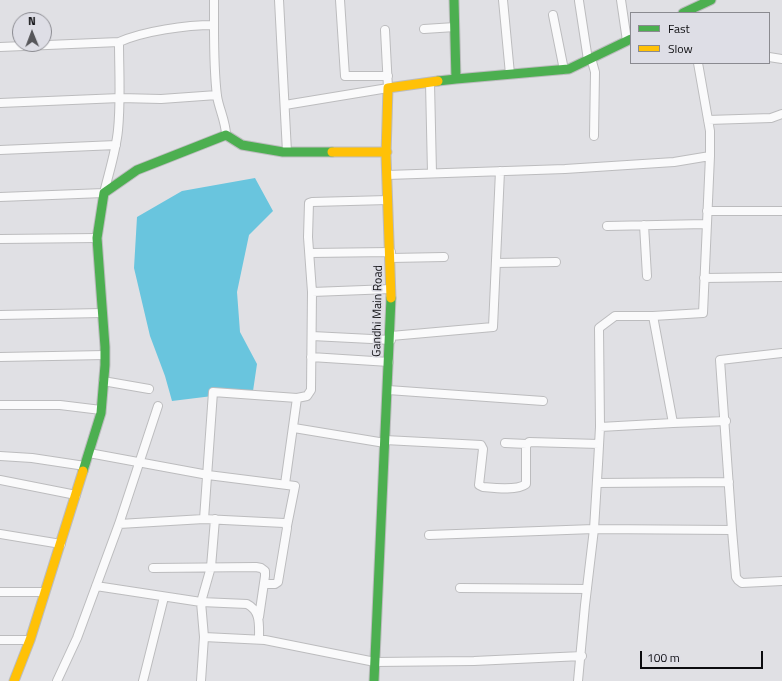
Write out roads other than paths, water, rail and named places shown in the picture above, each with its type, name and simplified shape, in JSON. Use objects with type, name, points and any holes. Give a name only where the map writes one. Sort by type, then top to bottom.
[{"type":"street","points":[[214,0],[214,56],[217,95],[226,128],[226,135]]},
{"type":"street","points":[[279,0],[287,152]]},
{"type":"street","points":[[340,0],[345,76],[388,76]]},
{"type":"street","points":[[454,0],[456,79]]},
{"type":"street","points":[[503,0],[510,74]]},
{"type":"street","points":[[285,105],[388,88],[456,79],[569,69],[629,40],[621,0]]},
{"type":"street","points":[[687,12],[711,0]]},
{"type":"street","points":[[579,1],[589,59],[595,72],[594,136]]},
{"type":"street","points":[[553,15],[564,70]]},
{"type":"street","points":[[0,47],[119,42],[134,36],[198,25],[214,25]]},
{"type":"street","points":[[424,29],[455,27]]},
{"type":"street","points":[[385,30],[388,88]]},
{"type":"street","points":[[14,681],[30,640],[44,592],[61,544],[101,410],[105,355],[97,238],[104,194],[116,145],[120,98],[119,42]]},
{"type":"street","points":[[770,57],[782,59]]},
{"type":"street","points":[[578,681],[582,656],[587,589],[594,529],[600,427],[599,328],[615,316],[653,316],[703,313],[710,131],[698,64]]},
{"type":"street","points":[[430,83],[432,174]]},
{"type":"street","name":"Gandhi Main Road","points":[[374,681],[391,338],[391,255],[387,176],[388,88]]},
{"type":"street","points":[[0,103],[120,98],[161,99],[217,95]]},
{"type":"street","points":[[708,120],[772,118],[782,114]]},
{"type":"street","points":[[226,135],[242,145],[287,152],[387,152]]},
{"type":"street","points":[[0,197],[104,194],[137,170],[226,135]]},
{"type":"street","points":[[0,150],[116,145]]},
{"type":"street","points":[[387,176],[564,169],[674,162],[710,156]]},
{"type":"street","points":[[312,336],[391,338],[493,327],[500,171]]},
{"type":"street","points":[[204,519],[213,392],[297,398],[307,396],[310,392],[312,292],[308,228],[310,202],[388,200]]},
{"type":"street","points":[[707,210],[782,211]]},
{"type":"street","points":[[607,226],[706,224]]},
{"type":"street","points":[[644,225],[647,276]]},
{"type":"street","points":[[0,239],[97,238]]},
{"type":"street","points":[[310,253],[444,257]]},
{"type":"street","points":[[496,263],[556,262]]},
{"type":"street","points":[[704,278],[782,277]]},
{"type":"street","points":[[312,292],[391,289]]},
{"type":"street","points":[[0,315],[102,313]]},
{"type":"street","points":[[653,316],[673,424]]},
{"type":"street","points":[[782,353],[720,360],[726,421],[736,577],[742,583],[782,581]]},
{"type":"street","points":[[0,357],[105,355]]},
{"type":"street","points":[[311,357],[389,362]]},
{"type":"street","points":[[103,381],[149,389]]},
{"type":"street","points":[[388,390],[543,401]]},
{"type":"street","points":[[285,484],[297,398]]},
{"type":"street","points":[[0,405],[60,406],[101,410]]},
{"type":"street","points":[[57,681],[77,638],[119,524],[158,406]]},
{"type":"street","points":[[600,427],[726,421]]},
{"type":"street","points":[[294,428],[385,442],[481,445],[479,483],[483,487],[523,487],[526,484],[526,446],[528,444]]},
{"type":"street","points":[[505,443],[528,444],[531,442],[599,444]]},
{"type":"street","points":[[89,454],[208,475],[295,486],[278,582],[275,584],[264,584]]},
{"type":"street","points":[[0,456],[32,458],[85,466]]},
{"type":"street","points":[[0,480],[76,495]]},
{"type":"street","points":[[596,483],[730,482]]},
{"type":"street","points":[[119,524],[215,519],[280,522],[285,523],[287,526]]},
{"type":"street","points":[[200,681],[204,637],[201,602],[211,566],[215,519]]},
{"type":"street","points":[[428,535],[594,529],[732,530]]},
{"type":"street","points":[[0,534],[61,544]]},
{"type":"street","points":[[154,568],[256,566],[261,568],[265,571],[259,617],[259,639]]},
{"type":"street","points":[[96,586],[201,602],[248,604],[253,607],[259,617]]},
{"type":"street","points":[[460,588],[587,589]]},
{"type":"street","points":[[0,592],[44,592]]},
{"type":"street","points":[[143,681],[164,597]]},
{"type":"street","points":[[204,637],[259,639],[375,662],[474,661],[582,656]]},
{"type":"street","points":[[0,640],[30,640]]},
{"type":"water","points":[[255,178],[273,211],[249,235],[237,292],[240,332],[257,364],[253,391],[172,401],[165,376],[150,336],[134,268],[137,217],[182,191]]}]
